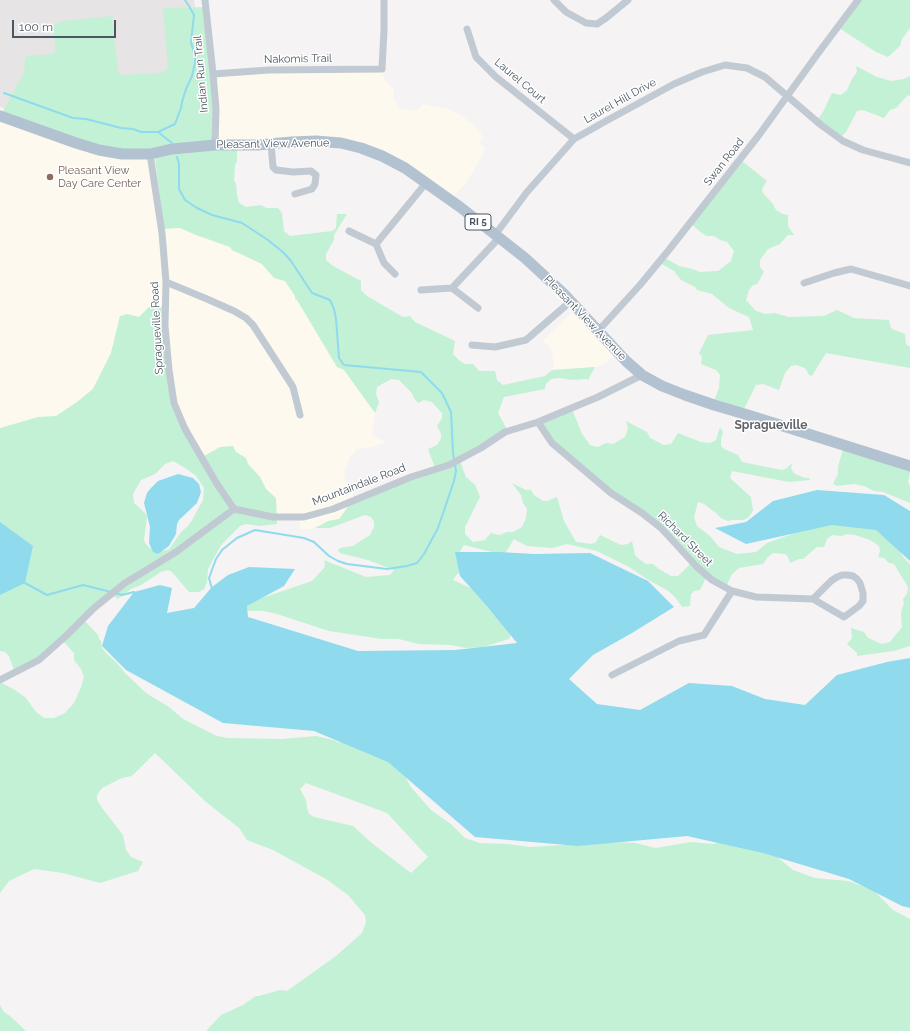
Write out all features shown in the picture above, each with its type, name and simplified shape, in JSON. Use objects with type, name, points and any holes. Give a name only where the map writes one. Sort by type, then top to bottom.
[{"type":"main road","name":"Pleasant View Avenue","points":[[0,116],[99,150],[122,154],[150,154],[172,149],[215,145],[257,145],[316,141],[361,148],[382,156],[404,168],[460,207],[525,258],[564,294],[626,361],[642,375],[662,386],[714,405],[910,466]]},
{"type":"street","name":"Indian Run Trail","points":[[205,0],[216,109],[215,145]]},
{"type":"street","name":"Nakomis Trail","points":[[213,74],[269,70],[382,69],[384,0]]},
{"type":"street","points":[[554,0],[566,12],[586,23],[597,24],[628,0]]},
{"type":"street","name":"Swan Road","points":[[598,331],[668,252],[760,135],[858,0]]},
{"type":"street","name":"Laurel Court","points":[[467,29],[476,57],[496,77],[574,139]]},
{"type":"street","name":"Laurel Hill Drive","points":[[452,288],[497,236],[527,192],[574,139],[606,120],[674,84],[702,72],[725,65],[747,68],[765,77],[843,141],[863,150],[910,163]]},
{"type":"street","points":[[271,144],[273,167],[276,170],[311,172],[316,175],[315,184],[312,190],[295,194]]},
{"type":"street","name":"Spragueville Road","points":[[150,154],[162,233],[166,282],[165,326],[174,403],[185,429],[217,484],[234,509]]},
{"type":"street","points":[[376,244],[426,183]]},
{"type":"street","points":[[349,231],[376,244],[384,263],[395,274]]},
{"type":"street","points":[[804,283],[834,272],[850,269],[910,286]]},
{"type":"street","points":[[166,282],[234,311],[246,318],[253,325],[293,387],[300,415]]},
{"type":"street","points":[[421,290],[452,288],[478,308]]},
{"type":"street","points":[[472,345],[495,348],[526,340],[571,301]]},
{"type":"street","name":"Mountaindale Road","points":[[234,509],[273,516],[304,517],[333,509],[411,477],[449,465],[481,448],[505,432],[538,422],[598,397],[642,375]]},
{"type":"street","name":"Richard Street","points":[[538,422],[552,443],[611,493],[642,513],[661,528],[696,566],[712,580],[732,590],[756,597],[813,598]]},
{"type":"street","points":[[0,680],[39,660],[94,608],[125,583],[176,552],[234,509]]},
{"type":"street","points":[[842,575],[853,576],[860,583],[864,597],[859,606],[844,617],[813,598],[831,581],[842,575]]},
{"type":"street","points":[[612,675],[679,641],[704,635],[732,590]]},
{"type":"shaded area","points":[[0,0],[194,0],[203,77],[67,132],[0,107]]},
{"type":"shaded area","points":[[380,70],[389,86],[394,88],[393,99],[397,103],[398,108],[415,111],[423,104],[447,109],[461,115],[473,124],[480,132],[483,138],[479,143],[485,147],[483,154],[465,185],[459,190],[452,200],[405,167],[330,143],[218,146],[217,74]]},
{"type":"shaded area","points":[[0,115],[154,151],[163,227],[180,228],[230,247],[232,250],[262,264],[274,278],[285,281],[337,367],[344,370],[375,413],[372,435],[386,442],[373,447],[357,449],[349,459],[344,473],[346,484],[354,497],[339,519],[328,521],[313,529],[300,529],[300,518],[277,517],[276,498],[266,489],[260,477],[248,464],[246,458],[236,452],[204,456],[175,403],[149,307],[139,317],[127,314],[120,316],[111,353],[93,389],[77,402],[56,416],[39,418],[0,428]]},
{"type":"shaded area","points":[[577,307],[617,351],[606,363],[596,367],[552,370],[554,364],[551,349],[543,341]]},
{"type":"green space","points":[[859,0],[910,0],[910,28],[902,39],[900,46],[888,57],[876,52],[839,28]]},
{"type":"green space","points":[[206,7],[216,145],[237,145],[237,161],[235,165],[234,180],[239,203],[246,207],[261,205],[266,208],[278,208],[282,213],[284,231],[290,236],[332,231],[336,228],[337,214],[347,214],[334,235],[334,240],[326,254],[326,260],[333,266],[361,281],[361,290],[367,296],[403,317],[410,316],[415,322],[455,341],[453,354],[460,361],[465,364],[473,364],[479,371],[495,371],[497,380],[503,385],[545,376],[552,370],[595,367],[588,380],[560,378],[551,379],[546,384],[545,389],[504,397],[498,413],[508,431],[460,461],[466,477],[475,485],[480,497],[465,527],[465,534],[473,542],[485,540],[491,533],[499,535],[507,532],[513,532],[522,527],[526,518],[527,509],[523,503],[521,495],[512,483],[526,490],[531,490],[534,495],[543,501],[557,497],[564,521],[576,542],[591,544],[596,542],[600,535],[621,545],[628,544],[632,541],[635,555],[639,559],[646,564],[653,564],[671,576],[678,576],[692,562],[670,537],[612,494],[555,446],[540,423],[572,409],[582,434],[590,445],[598,447],[606,443],[613,444],[625,437],[628,429],[626,421],[647,432],[650,438],[664,445],[671,444],[678,433],[701,442],[710,443],[716,440],[720,427],[723,432],[721,446],[724,449],[738,455],[742,462],[782,470],[787,468],[792,463],[791,469],[795,474],[809,478],[810,480],[789,482],[732,471],[730,478],[751,497],[753,511],[748,518],[743,520],[728,521],[721,518],[704,504],[698,502],[694,517],[697,526],[710,536],[719,547],[737,554],[756,552],[767,543],[806,529],[845,523],[879,528],[898,548],[910,564],[910,646],[894,651],[857,656],[857,653],[847,644],[852,638],[851,628],[864,632],[868,638],[882,644],[890,642],[902,627],[901,613],[904,603],[903,599],[907,594],[908,587],[894,564],[889,563],[884,558],[878,557],[880,551],[879,546],[870,540],[855,535],[846,534],[842,536],[832,535],[827,539],[824,547],[817,547],[803,559],[790,563],[785,554],[773,553],[763,564],[739,568],[732,574],[726,587],[707,576],[700,590],[694,591],[691,594],[690,606],[682,607],[675,597],[667,590],[629,567],[597,551],[567,544],[552,548],[527,546],[514,539],[506,552],[500,554],[464,545],[458,555],[463,571],[457,574],[453,580],[506,605],[517,620],[509,639],[483,647],[466,648],[451,645],[418,644],[399,639],[382,639],[329,631],[277,614],[264,611],[250,611],[242,608],[250,600],[268,596],[312,581],[324,568],[324,560],[366,577],[390,575],[394,570],[368,560],[340,553],[338,550],[340,548],[353,546],[370,535],[374,527],[374,522],[371,517],[365,515],[330,528],[315,528],[328,521],[339,519],[350,504],[435,468],[428,449],[437,445],[441,439],[441,434],[437,426],[442,418],[442,413],[432,402],[424,400],[418,403],[411,392],[399,380],[391,379],[377,387],[376,394],[379,402],[375,413],[344,370],[337,367],[285,281],[274,278],[262,264],[232,250],[230,247],[180,228],[164,229],[154,151],[99,149],[1,115],[25,70],[24,64],[26,56],[55,53],[56,48],[52,26],[62,21],[113,16],[112,22],[118,71],[121,75],[159,73],[168,68],[163,8]]},
{"type":"green space","points":[[856,66],[877,77],[891,81],[904,79],[910,76],[910,96],[908,95],[896,108],[890,110],[884,118],[863,110],[857,111],[846,132],[841,137],[817,120],[823,112],[832,93],[841,95],[847,90],[857,72]]},
{"type":"green space","points":[[742,161],[767,181],[762,189],[763,193],[773,204],[776,210],[788,215],[788,226],[794,235],[788,235],[780,244],[768,249],[760,260],[760,267],[764,272],[757,284],[753,285],[749,290],[746,300],[756,311],[766,314],[774,313],[789,317],[824,316],[837,310],[854,318],[889,320],[892,329],[905,334],[906,344],[910,347],[910,368],[826,353],[812,376],[809,375],[805,368],[796,365],[791,366],[785,373],[779,390],[763,384],[756,385],[742,413],[713,403],[719,388],[720,375],[716,370],[701,364],[702,357],[699,353],[708,335],[753,330],[749,317],[729,308],[712,294],[697,290],[695,287],[681,280],[674,271],[660,263],[665,258],[679,266],[700,272],[718,271],[731,261],[734,251],[727,242],[714,236],[707,236],[691,224]]},
{"type":"green space","points":[[149,307],[166,307],[175,403],[204,456],[220,447],[233,446],[236,452],[246,458],[248,464],[260,477],[266,489],[276,498],[277,524],[260,526],[246,524],[240,526],[221,545],[208,569],[207,582],[204,589],[199,592],[189,592],[172,572],[168,570],[161,572],[141,585],[131,589],[118,599],[113,595],[84,620],[98,635],[102,648],[106,653],[146,693],[169,707],[183,719],[217,736],[228,738],[282,739],[316,736],[334,740],[339,743],[340,740],[400,765],[410,786],[431,810],[451,824],[465,838],[480,843],[530,847],[614,842],[635,843],[656,848],[691,842],[713,844],[735,839],[765,847],[793,870],[815,878],[848,881],[865,887],[874,891],[893,910],[910,919],[910,1031],[206,1031],[221,1015],[243,1005],[256,996],[280,990],[287,991],[336,956],[362,933],[366,922],[365,915],[348,895],[326,879],[273,850],[247,840],[239,828],[206,802],[155,753],[132,776],[122,778],[102,788],[97,795],[97,800],[102,808],[123,835],[126,850],[131,857],[143,862],[138,871],[100,883],[63,873],[34,869],[9,881],[0,893],[0,682],[26,698],[36,712],[44,718],[54,718],[65,713],[74,703],[84,677],[81,669],[74,660],[74,653],[63,641],[15,673],[9,656],[5,652],[0,651],[0,428],[38,417],[56,416],[77,402],[93,389],[111,353],[120,316],[127,314],[139,317]],"holes":[[[173,461],[196,476],[204,488],[203,500],[191,522],[182,531],[169,549],[160,552],[150,548],[145,543],[144,540],[147,516],[134,503],[133,494],[141,480],[155,474],[165,464]],[[306,783],[387,813],[428,857],[411,873],[373,844],[353,826],[314,817],[309,814],[306,800],[300,789]]]},
{"type":"green space","points":[[844,445],[910,464],[908,482],[910,486],[910,503],[883,492],[874,491],[864,486],[854,484],[837,486],[833,484],[838,474],[838,467]]},
{"type":"green space","points":[[0,1005],[4,1012],[26,1031],[0,1031]]},
{"type":"water","points":[[178,474],[193,478],[199,484],[201,492],[197,503],[179,520],[176,534],[169,546],[158,554],[153,552],[149,543],[150,527],[144,503],[147,493],[158,481]]},
{"type":"water","points":[[817,490],[884,495],[910,511],[910,561],[876,530],[832,525],[746,544],[715,528],[746,522],[773,501]]},
{"type":"water","points":[[0,522],[33,546],[25,583],[0,595]]},
{"type":"water","points":[[455,552],[534,554],[590,553],[648,581],[674,607],[593,655],[569,679],[597,704],[640,710],[689,683],[732,686],[765,699],[805,705],[837,675],[887,662],[910,658],[910,908],[902,906],[849,879],[763,853],[687,836],[578,846],[475,837],[388,762],[314,731],[223,723],[126,670],[102,646],[108,626],[134,592],[160,585],[172,588],[167,613],[194,608],[212,587],[228,575],[249,567],[295,569],[284,586],[247,606],[248,617],[358,651],[455,650],[517,643],[460,576]]},
{"type":"waterway","points":[[4,93],[73,118],[86,119],[141,132],[158,132],[175,124],[195,63],[191,42],[194,15],[185,0]]},
{"type":"waterway","points":[[158,132],[172,143]]},
{"type":"waterway","points":[[177,157],[179,164],[179,189],[185,200],[212,215],[242,223],[268,240],[291,261],[312,293],[330,300],[336,319],[339,358],[344,365],[421,372],[442,393],[451,412],[454,460]]},
{"type":"waterway","points":[[212,589],[209,578],[216,559],[222,550],[237,538],[255,530],[304,538],[314,542],[329,556],[347,564],[387,569],[417,563],[424,554],[438,528],[454,481],[456,471],[455,465]]},
{"type":"waterway","points":[[25,583],[47,595],[83,585],[111,592]]},
{"type":"waterway","points":[[115,593],[122,595],[134,592]]},
{"type":"place","name":"Pleasant View Day Care Center","points":[[50,177]]},
{"type":"district","name":"Spragueville","points":[[771,425]]}]
